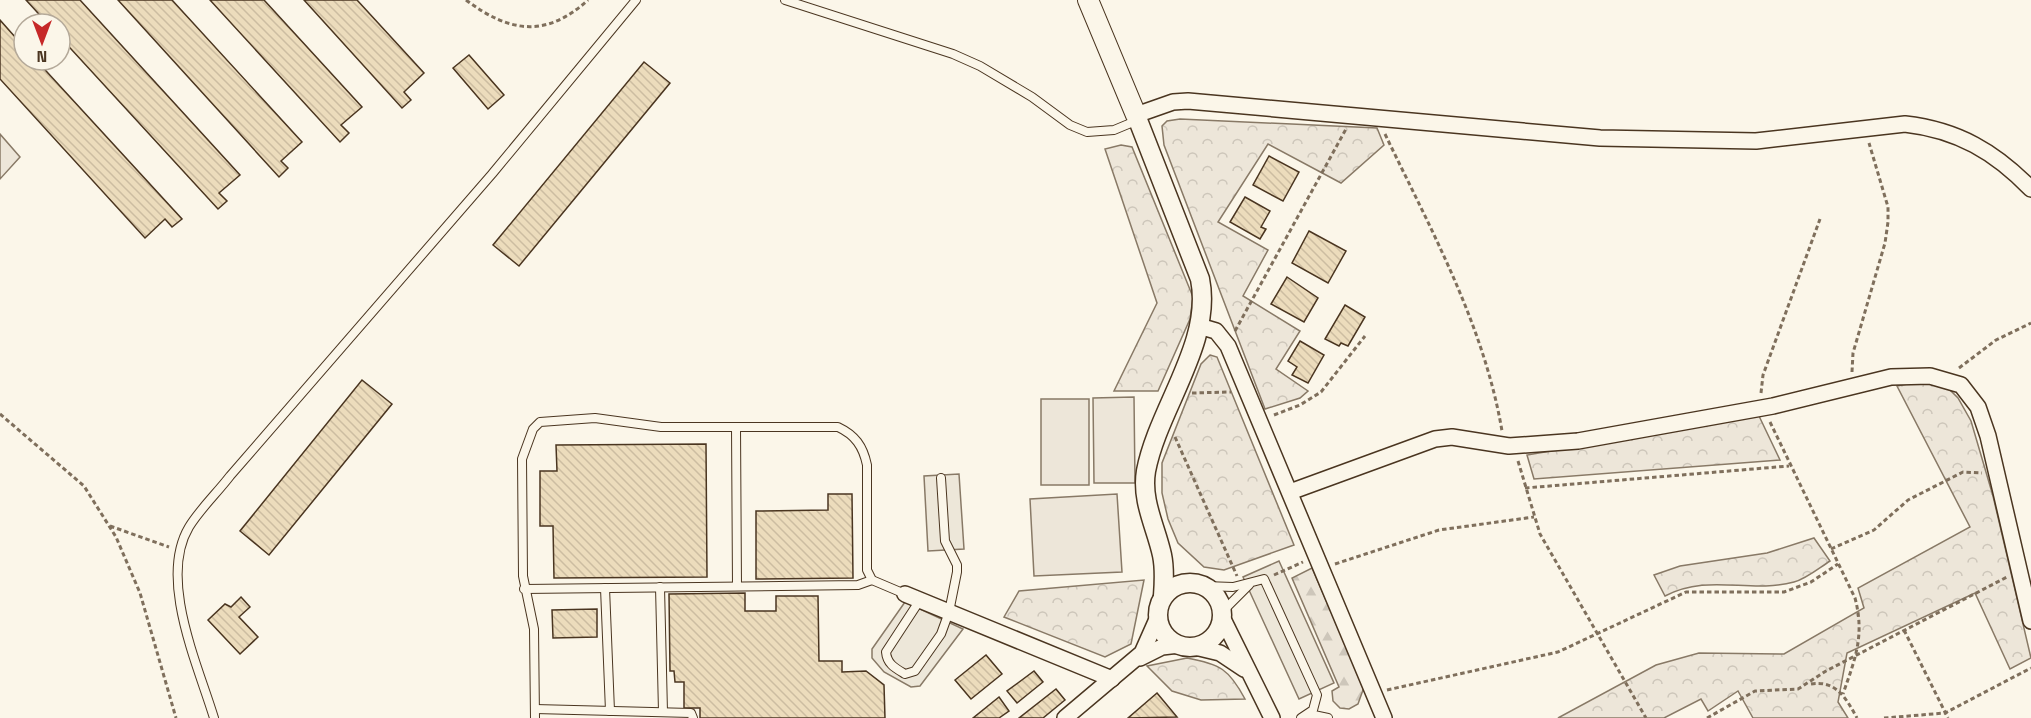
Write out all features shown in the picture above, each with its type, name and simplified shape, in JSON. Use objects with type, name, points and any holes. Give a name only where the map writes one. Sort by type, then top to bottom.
[{"type":"main road","points":[[1088,0],[1137,117]]},
{"type":"street","points":[[1065,718],[1133,662],[1148,645],[1158,617],[1163,597],[1162,553],[1149,516],[1146,474],[1162,419],[1199,326],[1203,307],[1200,279],[1137,117],[1173,102],[1188,101],[1544,134],[1712,141],[1756,141],[1905,124],[1947,131],[1992,153],[2031,189]]},
{"type":"street","points":[[1199,326],[1216,332],[1228,346],[1374,694],[1380,717]]},
{"type":"street","points":[[1290,492],[1424,442],[1452,437],[1509,446],[1578,441],[1764,407],[1891,377],[1930,376],[1961,386],[1978,407],[1988,436],[2031,621]]},
{"type":"street","points":[[1162,553],[1186,577],[1203,585],[1217,597],[1236,648],[1253,677],[1272,718]]},
{"type":"street","points":[[1163,597],[1179,584],[1203,585]]},
{"type":"street","points":[[905,594],[1112,679]]},
{"type":"street","points":[[1158,617],[1164,634],[1187,646],[1214,637],[1222,614]]},
{"type":"street","points":[[1133,662],[1162,647],[1187,646],[1220,653],[1253,677]]},
{"type":"lane","points":[[214,718],[186,627],[178,590],[179,551],[189,527],[492,174],[636,0]]},
{"type":"lane","points":[[785,0],[953,54],[980,66],[1032,97],[1070,125],[1087,132],[1114,130],[1137,117]]},
{"type":"lane","points":[[535,718],[534,629],[524,589],[522,459],[532,429],[540,422],[595,418],[661,427],[838,427],[858,441],[864,450],[867,465],[867,570],[873,580],[905,594]]},
{"type":"lane","points":[[736,427],[737,586]]},
{"type":"lane","points":[[920,600],[886,652],[886,658],[893,667],[905,674],[915,671],[941,634],[949,612],[957,565],[945,541],[941,478]]},
{"type":"lane","points":[[1203,585],[1245,585],[1264,579],[1317,695],[1317,703],[1305,716]]},
{"type":"lane","points":[[524,589],[858,585],[873,580]]},
{"type":"lane","points":[[1222,614],[1245,585]]},
{"type":"lane","points":[[660,587],[663,712]]},
{"type":"lane","points":[[605,588],[610,711]]},
{"type":"lane","points":[[535,709],[691,712],[693,718]]},
{"type":"lane","points":[[1305,716],[1328,718]]},
{"type":"path","points":[[466,0],[507,25],[525,28],[550,24],[575,12],[588,0]]},
{"type":"path","points":[[1228,346],[1352,117]]},
{"type":"path","points":[[1378,119],[1455,283],[1474,329],[1487,363],[1509,446],[1534,517],[1554,559],[1646,718]]},
{"type":"path","points":[[1855,386],[1852,367],[1853,353],[1885,243],[1888,222],[1888,207],[1865,129]]},
{"type":"path","points":[[1820,219],[1763,375],[1761,391],[1764,407],[1790,466],[1831,549],[1859,613],[1861,629],[1856,655],[1843,694]]},
{"type":"path","points":[[1944,380],[1996,340],[2031,323]]},
{"type":"path","points":[[1259,421],[1300,405],[1321,392],[1365,336]]},
{"type":"path","points":[[1173,394],[1247,391]]},
{"type":"path","points":[[0,414],[84,486],[109,525],[140,593],[176,718]]},
{"type":"path","points":[[1162,419],[1176,438],[1245,585]]},
{"type":"path","points":[[1525,488],[1790,466]]},
{"type":"path","points":[[1831,549],[1874,530],[1908,501],[1963,472],[1975,471],[1998,478]]},
{"type":"path","points":[[1264,579],[1439,530],[1534,517]]},
{"type":"path","points":[[109,525],[179,551]]},
{"type":"path","points":[[1374,694],[1558,652],[1686,592],[1784,592],[1811,582],[1838,564]]},
{"type":"path","points":[[1809,684],[1856,655],[2019,570]]},
{"type":"path","points":[[1904,630],[1948,718]]},
{"type":"path","points":[[1884,718],[1945,713],[2031,668]]},
{"type":"path","points":[[1707,718],[1755,691],[1798,688],[1821,682],[1835,687],[1843,694],[1857,718]]},
{"type":"green space","points":[[1180,119],[1377,128],[1384,145],[1341,183],[1268,144],[1218,222],[1268,250],[1243,296],[1300,331],[1276,369],[1308,391],[1300,398],[1265,409],[1164,145],[1162,126],[1167,121]]},
{"type":"green space","points":[[0,134],[20,157],[0,179]]},
{"type":"green space","points":[[1121,145],[1132,147],[1193,297],[1190,319],[1158,391],[1114,391],[1157,303],[1105,149]]},
{"type":"green space","points":[[1210,355],[1217,357],[1294,545],[1224,570],[1204,567],[1178,543],[1168,519],[1162,493],[1162,463],[1201,364]]},
{"type":"green space","points":[[1928,380],[1946,386],[1958,398],[1971,421],[1993,496],[2031,658],[2010,669],[1975,593],[1847,653],[1838,702],[1848,718],[1753,718],[1738,691],[1708,711],[1701,699],[1664,718],[1558,718],[1656,665],[1699,653],[1784,654],[1864,608],[1858,588],[1970,527],[1897,386]]},
{"type":"green space","points":[[1134,397],[1135,483],[1094,483],[1093,398]]},
{"type":"green space","points":[[1041,399],[1089,399],[1089,485],[1041,485]]},
{"type":"green space","points":[[1759,416],[1780,460],[1534,479],[1527,455]]},
{"type":"green space","points":[[1117,494],[1122,572],[1034,576],[1030,499]]},
{"type":"green space","points":[[1814,538],[1830,561],[1799,581],[1761,586],[1697,586],[1681,589],[1665,596],[1654,575],[1680,566],[1767,553]]},
{"type":"green space","points":[[1312,568],[1364,687],[1358,704],[1349,709],[1340,708],[1333,701],[1332,691],[1339,687],[1292,578]]},
{"type":"green space","points":[[1144,580],[1131,644],[1105,657],[1004,617],[1019,591]]},
{"type":"green space","points":[[1187,658],[1216,666],[1228,674],[1245,699],[1201,700],[1172,691],[1147,666]]},
{"type":"shaded area","points":[[959,474],[964,549],[928,551],[924,476]]},
{"type":"shaded area","points":[[1279,561],[1334,683],[1299,699],[1243,577]]},
{"type":"shaded area","points":[[905,602],[963,629],[920,686],[911,687],[884,672],[872,658],[872,649]]},
{"type":"building","points":[[26,0],[80,0],[240,175],[219,193],[227,201],[218,209],[72,50],[72,12],[37,12]]},
{"type":"building","points":[[118,0],[172,0],[302,142],[281,161],[288,168],[279,177]]},
{"type":"building","points":[[210,0],[264,0],[362,107],[341,125],[349,133],[340,142]]},
{"type":"building","points":[[304,0],[357,0],[424,73],[404,92],[411,100],[402,108]]},
{"type":"building","points":[[0,20],[12,34],[12,72],[47,72],[182,219],[172,227],[165,219],[145,238],[0,79]]},
{"type":"building","points":[[469,55],[504,95],[488,109],[453,68]]},
{"type":"building","points":[[644,62],[670,83],[519,266],[493,245]]},
{"type":"building","points":[[1269,156],[1299,172],[1283,201],[1253,185]]},
{"type":"building","points":[[1245,197],[1270,211],[1261,227],[1266,229],[1260,239],[1230,222]]},
{"type":"building","points":[[1309,231],[1346,251],[1328,283],[1292,263]]},
{"type":"building","points":[[1287,277],[1318,298],[1304,322],[1271,304]]},
{"type":"building","points":[[1345,305],[1365,317],[1348,346],[1341,343],[1339,346],[1325,339]]},
{"type":"building","points":[[1300,341],[1324,355],[1308,383],[1292,375],[1297,367],[1288,361]]},
{"type":"building","points":[[362,380],[392,404],[269,555],[240,531]]},
{"type":"building","points":[[706,444],[707,577],[554,578],[553,526],[540,526],[540,471],[557,471],[556,445]]},
{"type":"building","points":[[828,494],[852,494],[853,578],[756,579],[756,511],[828,510]]},
{"type":"building","points":[[745,593],[745,611],[776,611],[776,596],[818,596],[819,661],[842,661],[842,672],[866,671],[884,685],[885,718],[700,718],[700,708],[684,708],[684,682],[675,682],[674,671],[670,671],[669,594]]},
{"type":"building","points":[[241,597],[250,607],[239,617],[258,637],[240,654],[208,620],[225,604],[231,607]]},
{"type":"building","points":[[597,609],[597,637],[553,638],[552,610]]},
{"type":"building","points":[[986,655],[1002,674],[971,699],[955,680]]},
{"type":"building","points":[[1034,671],[1043,682],[1017,703],[1007,691]]},
{"type":"building","points":[[1056,689],[1065,700],[1043,718],[1019,718]]},
{"type":"building","points":[[1157,693],[1177,717],[1128,718]]},
{"type":"building","points":[[999,697],[1009,711],[999,718],[973,718]]}]
